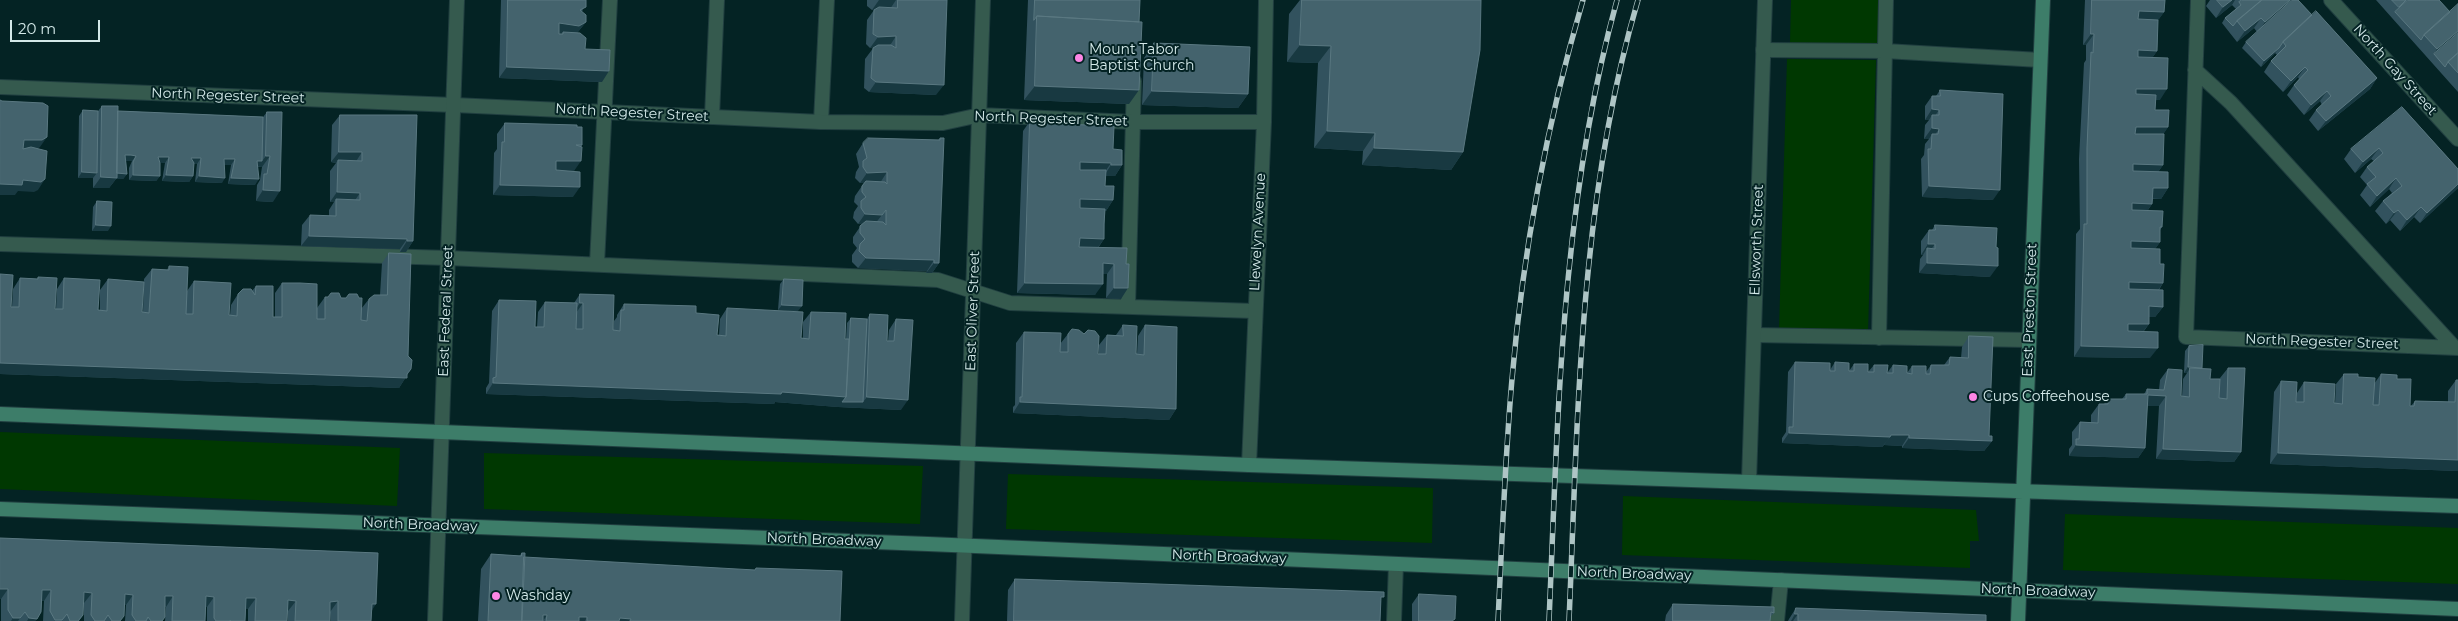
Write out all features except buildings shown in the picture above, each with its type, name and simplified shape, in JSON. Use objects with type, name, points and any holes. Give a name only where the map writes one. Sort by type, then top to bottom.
[{"type":"main road","name":"East Preston Street","points":[[2018,621],[2042,0]]},
{"type":"main road","points":[[0,414],[1249,464],[2458,506]]},
{"type":"main road","name":"North Broadway","points":[[0,509],[964,546],[2458,609]]},
{"type":"street","name":"East Federal Street","points":[[435,621],[457,0]]},
{"type":"street","points":[[597,264],[606,112],[610,0]]},
{"type":"street","points":[[712,117],[717,0]]},
{"type":"street","points":[[821,122],[827,0]]},
{"type":"street","name":"East Oliver Street","points":[[962,621],[983,0]]},
{"type":"street","name":"Llewelyn Avenue","points":[[1249,464],[1254,311],[1264,122],[1266,0]]},
{"type":"street","name":"Ellsworth Street","points":[[1749,481],[1765,0]]},
{"type":"street","points":[[1878,338],[1886,0]]},
{"type":"street","points":[[2198,0],[2196,70],[2230,103],[2457,348]]},
{"type":"street","name":"North Gay Street","points":[[2331,0],[2458,139]]},
{"type":"street","points":[[1764,50],[1885,51],[2040,60]]},
{"type":"street","points":[[1128,306],[1135,66]]},
{"type":"street","name":"North Regester Street","points":[[2196,70],[2186,337],[2457,348]]},
{"type":"street","name":"North Regester Street","points":[[0,88],[454,104],[821,122],[943,122],[980,114],[1132,122],[1264,122]]},
{"type":"street","points":[[0,244],[448,258],[938,280],[1010,303],[1254,311]]},
{"type":"street","points":[[1754,335],[2028,340]]},
{"type":"street","points":[[1394,621],[1396,564]]},
{"type":"street","points":[[1777,621],[1781,580]]},
{"type":"green space","points":[[1791,0],[1879,0],[1878,46],[1790,43]]},
{"type":"green space","points":[[1787,59],[1876,60],[1868,332],[1779,329]]},
{"type":"green space","points":[[0,432],[400,448],[397,506],[0,489]]},
{"type":"green space","points":[[484,453],[923,466],[920,524],[484,509]]},
{"type":"green space","points":[[1008,474],[1433,488],[1432,543],[1006,529]]},
{"type":"green space","points":[[1623,496],[1976,510],[1979,541],[1970,541],[1970,568],[1622,555]]},
{"type":"green space","points":[[2065,514],[2458,528],[2458,584],[2063,570]]},
{"type":"railway","points":[[1498,621],[1510,409],[1523,283],[1538,188],[1548,140],[1558,93],[1583,0]]},
{"type":"railway","points":[[1549,621],[1560,387],[1573,231],[1584,153],[1598,76],[1617,0]]},
{"type":"railway","points":[[1569,621],[1579,386],[1593,230],[1618,76],[1638,0]]},
{"type":"place","name":"Mount Tabor Baptist Church","points":[[1079,58]]},
{"type":"place","name":"Cups Coffeehouse","points":[[1973,397]]},
{"type":"place","name":"Washday","points":[[496,596]]}]
